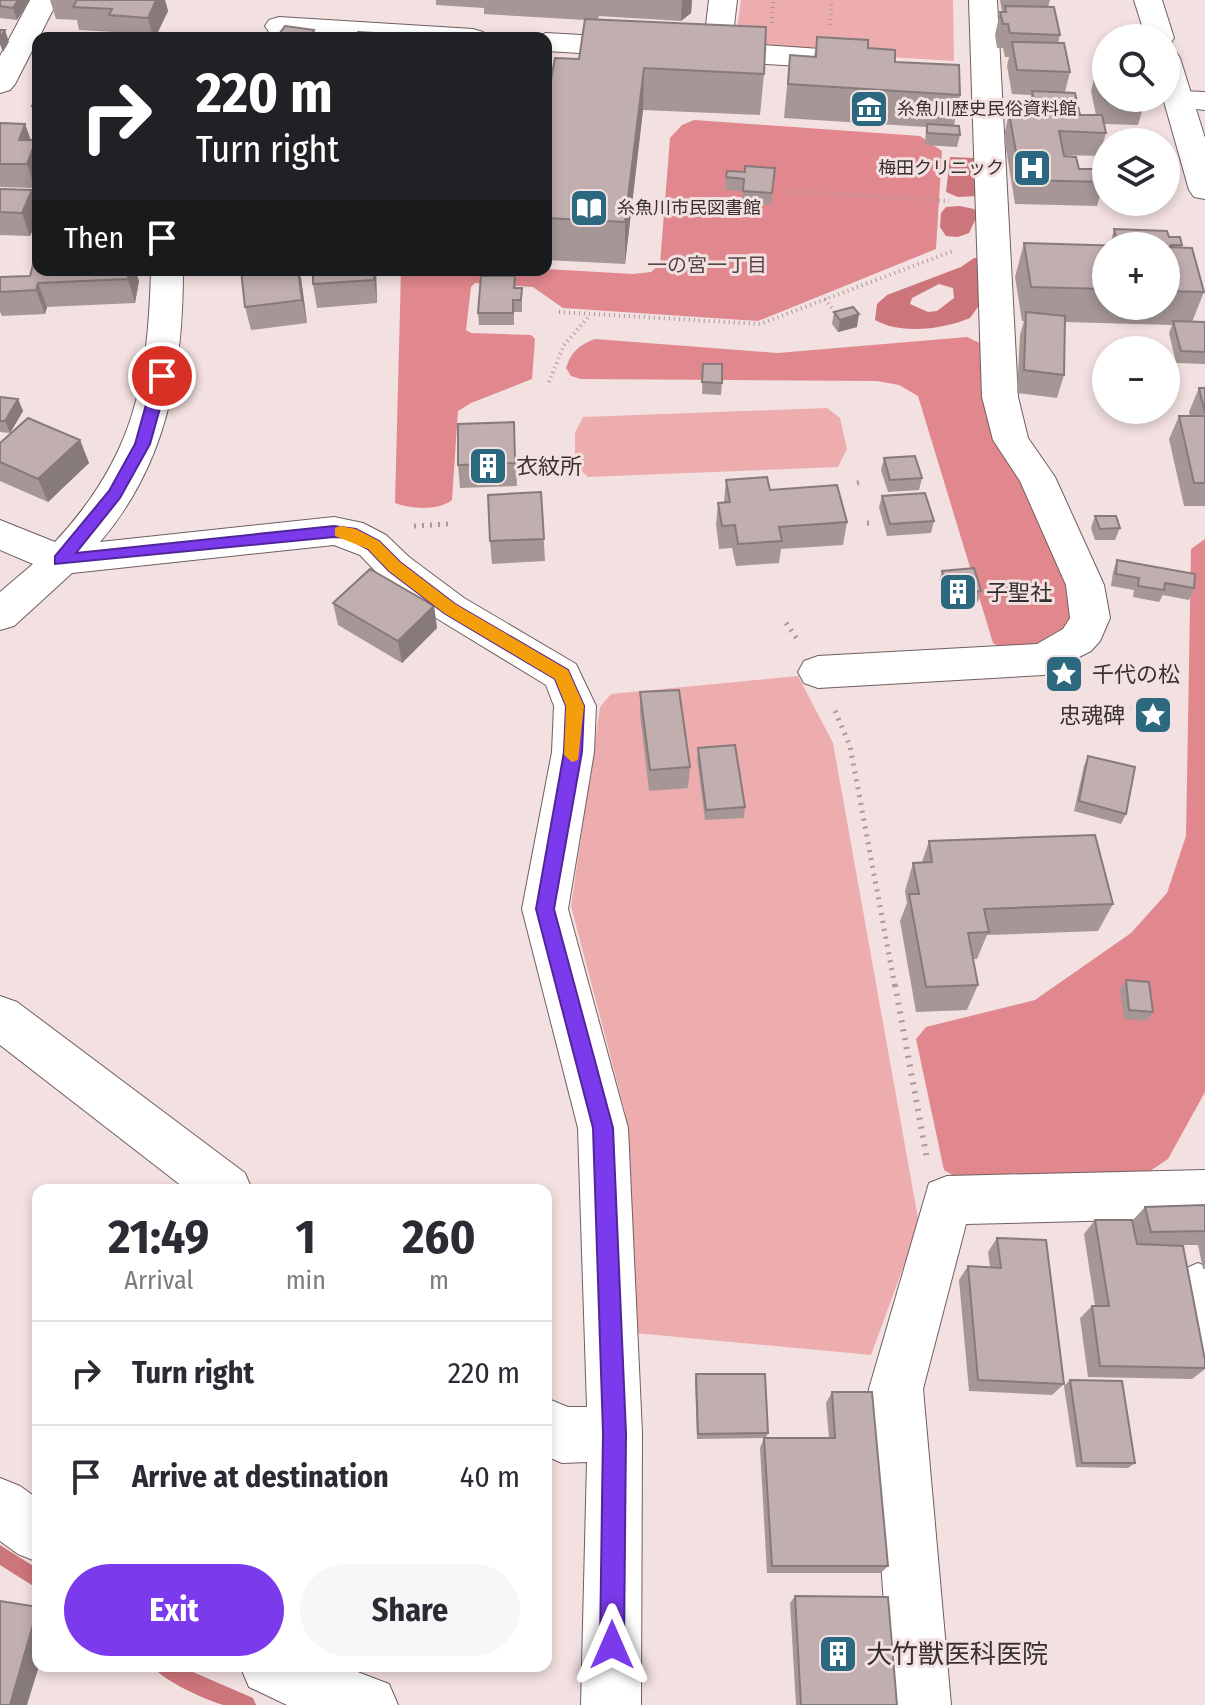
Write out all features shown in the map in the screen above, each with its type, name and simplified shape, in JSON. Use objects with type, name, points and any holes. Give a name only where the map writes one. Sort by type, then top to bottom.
[{"type":"street","points":[[0,84],[14,30],[44,0]]},
{"type":"street","points":[[273,32],[295,0]]},
{"type":"street","points":[[717,51],[723,0]]},
{"type":"street","points":[[818,672],[1044,659],[1077,640],[1086,630],[1090,618],[1085,585],[1037,477],[1011,440],[1000,397],[983,0]]},
{"type":"street","points":[[1148,0],[1156,24]]},
{"type":"street","points":[[552,48],[717,51],[875,61]]},
{"type":"street","points":[[1180,81],[1192,100],[1205,190]]},
{"type":"street","points":[[0,615],[61,560],[115,494],[142,444],[157,398],[166,353],[167,276]]},
{"type":"street","points":[[0,534],[61,560],[334,531],[350,533],[373,545],[395,567],[450,608],[562,675],[575,706],[573,752],[545,909],[603,1128],[615,1433],[611,1705]]},
{"type":"street","points":[[0,1017],[219,1184]]},
{"type":"street","points":[[921,1705],[896,1389],[947,1200],[1205,1194]]},
{"type":"street","points":[[552,1429],[562,1435],[615,1433]]},
{"type":"street","points":[[0,1506],[32,1530]]},
{"type":"street","points":[[283,1672],[368,1705]]},
{"type":"path","points":[[789,191],[947,201]]},
{"type":"path","points":[[559,312],[760,324],[948,252]]},
{"type":"path","points":[[824,299],[839,318]]},
{"type":"path","points":[[549,382],[552,366],[568,334],[591,314]]},
{"type":"path","points":[[410,527],[448,524]]},
{"type":"path","points":[[786,623],[818,672],[850,746],[928,1164]]},
{"type":"path","points":[[1123,706],[1131,708]]},
{"type":"shaded area","points":[[741,0],[953,0],[954,61],[757,49],[736,36]]},
{"type":"shaded area","points":[[694,120],[920,136],[942,151],[936,249],[758,321],[563,308],[533,287],[475,283],[471,287],[466,330],[471,333],[531,335],[535,339],[532,379],[458,411],[452,500],[440,506],[424,508],[395,503],[401,276],[552,276],[552,269],[633,274],[651,272],[660,264],[670,138],[682,125]]},
{"type":"shaded area","points":[[950,157],[974,158],[977,196],[958,197],[946,192]]},
{"type":"shaded area","points":[[946,207],[974,209],[978,214],[969,233],[958,237],[946,236],[940,227],[941,213]]},
{"type":"shaded area","points":[[974,258],[981,258],[980,304],[970,318],[922,329],[897,328],[875,320],[877,304],[887,295],[961,267]],"holes":[[[939,284],[953,288],[954,298],[937,311],[928,312],[910,304],[912,298]]]},
{"type":"shaded area","points":[[967,337],[984,345],[1074,607],[1065,626],[1057,633],[1039,643],[1007,652],[993,643],[918,396],[899,385],[877,381],[581,379],[571,376],[566,368],[576,350],[595,339],[778,353]]},
{"type":"shaded area","points":[[827,408],[840,418],[847,449],[838,467],[588,477],[575,465],[575,433],[583,417]]},
{"type":"shaded area","points":[[1205,539],[1205,1092],[1168,1159],[1150,1171],[957,1178],[944,1170],[916,1039],[926,1027],[1035,1000],[1131,933],[1167,893],[1186,836],[1191,549]]},
{"type":"shaded area","points":[[798,676],[833,743],[919,1224],[871,1355],[635,1333],[625,1112],[571,906],[600,707],[611,694]]},
{"type":"building","points":[[0,0],[18,0],[13,8],[0,6]]},
{"type":"building","points":[[77,0],[156,0],[148,18],[109,15],[112,9],[73,7]]},
{"type":"building","points":[[1005,6],[1054,7],[1060,35],[1010,33],[1008,24],[1003,24],[1000,12],[1006,12]]},
{"type":"building","points":[[585,19],[766,27],[764,74],[644,68],[625,222],[552,218],[552,74],[555,58],[579,59]]},
{"type":"building","points":[[285,26],[314,30],[313,32],[280,32]]},
{"type":"building","points":[[817,37],[868,40],[868,48],[895,50],[895,62],[959,65],[960,95],[788,84],[790,55],[816,57]]},
{"type":"building","points":[[1012,42],[1064,43],[1070,72],[1017,70]]},
{"type":"building","points":[[1032,91],[1075,93],[1080,115],[1028,113],[1027,106],[1035,106]]},
{"type":"building","points":[[1009,113],[1102,115],[1105,128],[1092,128],[1092,132],[1059,131],[1064,156],[1076,157],[1079,169],[1092,169],[1092,182],[1021,180]]},
{"type":"building","points":[[0,123],[25,124],[19,140],[32,140],[27,164],[0,164]]},
{"type":"building","points":[[927,124],[959,126],[960,135],[927,133]]},
{"type":"building","points":[[745,166],[775,168],[772,193],[743,191],[744,179],[726,177],[727,171],[745,172]]},
{"type":"building","points":[[0,189],[32,190],[22,213],[0,212]]},
{"type":"building","points":[[1114,229],[1167,232],[1115,232]]},
{"type":"building","points":[[1024,243],[1092,245],[1092,289],[1031,287]]},
{"type":"building","points":[[1180,248],[1192,248],[1204,292],[1180,291]]},
{"type":"building","points":[[32,268],[32,276],[128,276],[128,279],[38,283],[36,290],[0,292],[0,277],[30,276]]},
{"type":"building","points":[[242,276],[299,276],[302,300],[245,307]]},
{"type":"building","points":[[313,276],[374,276],[374,280],[313,284]]},
{"type":"building","points":[[481,276],[515,276],[514,288],[522,288],[521,300],[513,300],[513,313],[478,313]]},
{"type":"building","points":[[853,307],[859,314],[840,320],[834,312]]},
{"type":"building","points":[[1026,312],[1065,316],[1064,375],[1024,370]]},
{"type":"building","points":[[1173,321],[1205,322],[1205,352],[1181,351],[1180,336],[1177,336]]},
{"type":"building","points":[[703,364],[722,364],[722,383],[702,382]]},
{"type":"building","points":[[1199,388],[1205,388],[1205,413]]},
{"type":"building","points":[[0,397],[18,399],[5,421],[0,421]]},
{"type":"building","points":[[1180,416],[1205,416],[1205,483],[1194,483]]},
{"type":"building","points":[[28,418],[80,440],[38,479],[0,462],[0,443]]},
{"type":"building","points":[[514,422],[515,463],[458,465],[458,424]]},
{"type":"building","points":[[915,456],[922,478],[890,480],[884,458]]},
{"type":"building","points":[[767,477],[770,490],[837,485],[847,522],[779,527],[782,541],[738,544],[735,525],[722,526],[718,503],[730,502],[726,480]]},
{"type":"building","points":[[541,492],[544,539],[490,541],[488,495]]},
{"type":"building","points":[[925,493],[934,521],[890,524],[882,496]]},
{"type":"building","points":[[1095,516],[1116,516],[1120,528],[1100,529]]},
{"type":"building","points":[[1117,560],[1195,574],[1194,588],[1165,583],[1164,590],[1138,586],[1139,578],[1116,574]]},
{"type":"building","points":[[974,568],[981,591],[949,594],[942,571]]},
{"type":"building","points":[[370,569],[434,606],[398,641],[333,603]]},
{"type":"building","points":[[679,690],[690,767],[650,770],[640,692]]},
{"type":"building","points":[[735,745],[745,807],[706,810],[698,748]]},
{"type":"building","points":[[1088,756],[1135,767],[1126,814],[1079,801]]},
{"type":"building","points":[[1095,835],[1113,904],[984,909],[989,932],[968,933],[978,985],[926,987],[909,894],[919,894],[913,863],[932,862],[929,841]]},
{"type":"building","points":[[1126,980],[1149,982],[1153,1012],[1129,1010]]},
{"type":"building","points":[[1205,1205],[1205,1231],[1151,1232],[1145,1207]]},
{"type":"building","points":[[1095,1220],[1132,1220],[1137,1244],[1183,1246],[1205,1368],[1100,1366],[1092,1306],[1109,1306]]},
{"type":"building","points":[[997,1238],[1046,1240],[1064,1384],[978,1380],[968,1266],[1001,1268]]},
{"type":"building","points":[[696,1374],[765,1374],[768,1433],[698,1434]]},
{"type":"building","points":[[1070,1380],[1122,1381],[1135,1463],[1082,1463]]},
{"type":"building","points":[[832,1392],[872,1392],[888,1566],[772,1566],[764,1438],[835,1438]]},
{"type":"building","name":"大竹獣医科医院","points":[[795,1596],[888,1597],[897,1705],[801,1705]]},
{"type":"building","points":[[0,1601],[32,1606],[32,1628],[10,1705],[0,1705]]},
{"type":"waterway","points":[[0,1554],[32,1576]]},
{"type":"waterway","points":[[171,1672],[246,1705]]},
{"type":"slow traffic","points":[[340,532],[350,533],[373,545],[395,567],[450,608],[562,675],[575,706],[572,755]]},
{"type":"place","name":"糸魚川歴史民俗資料館","points":[[869,109]]},
{"type":"place","name":"梅田クリニック","points":[[1032,168]]},
{"type":"place","name":"糸魚川市民図書館","points":[[589,208]]},
{"type":"place","name":"衣紋所","points":[[488,466]]},
{"type":"place","name":"子聖社","points":[[958,592]]},
{"type":"place","name":"千代の松","points":[[1064,674]]},
{"type":"place","name":"忠魂碑","points":[[1153,715]]},
{"type":"place","name":"大竹獣医科医院","points":[[838,1654]]},
{"type":"district","name":"一の宮一丁目","points":[[707,265]]},
{"type":"route","points":[[162,376],[142,444],[115,494],[61,560],[334,531],[350,533],[373,545],[395,567],[450,608],[562,675],[575,706],[573,752],[545,909],[603,1128],[615,1433],[612,1645]]}]
